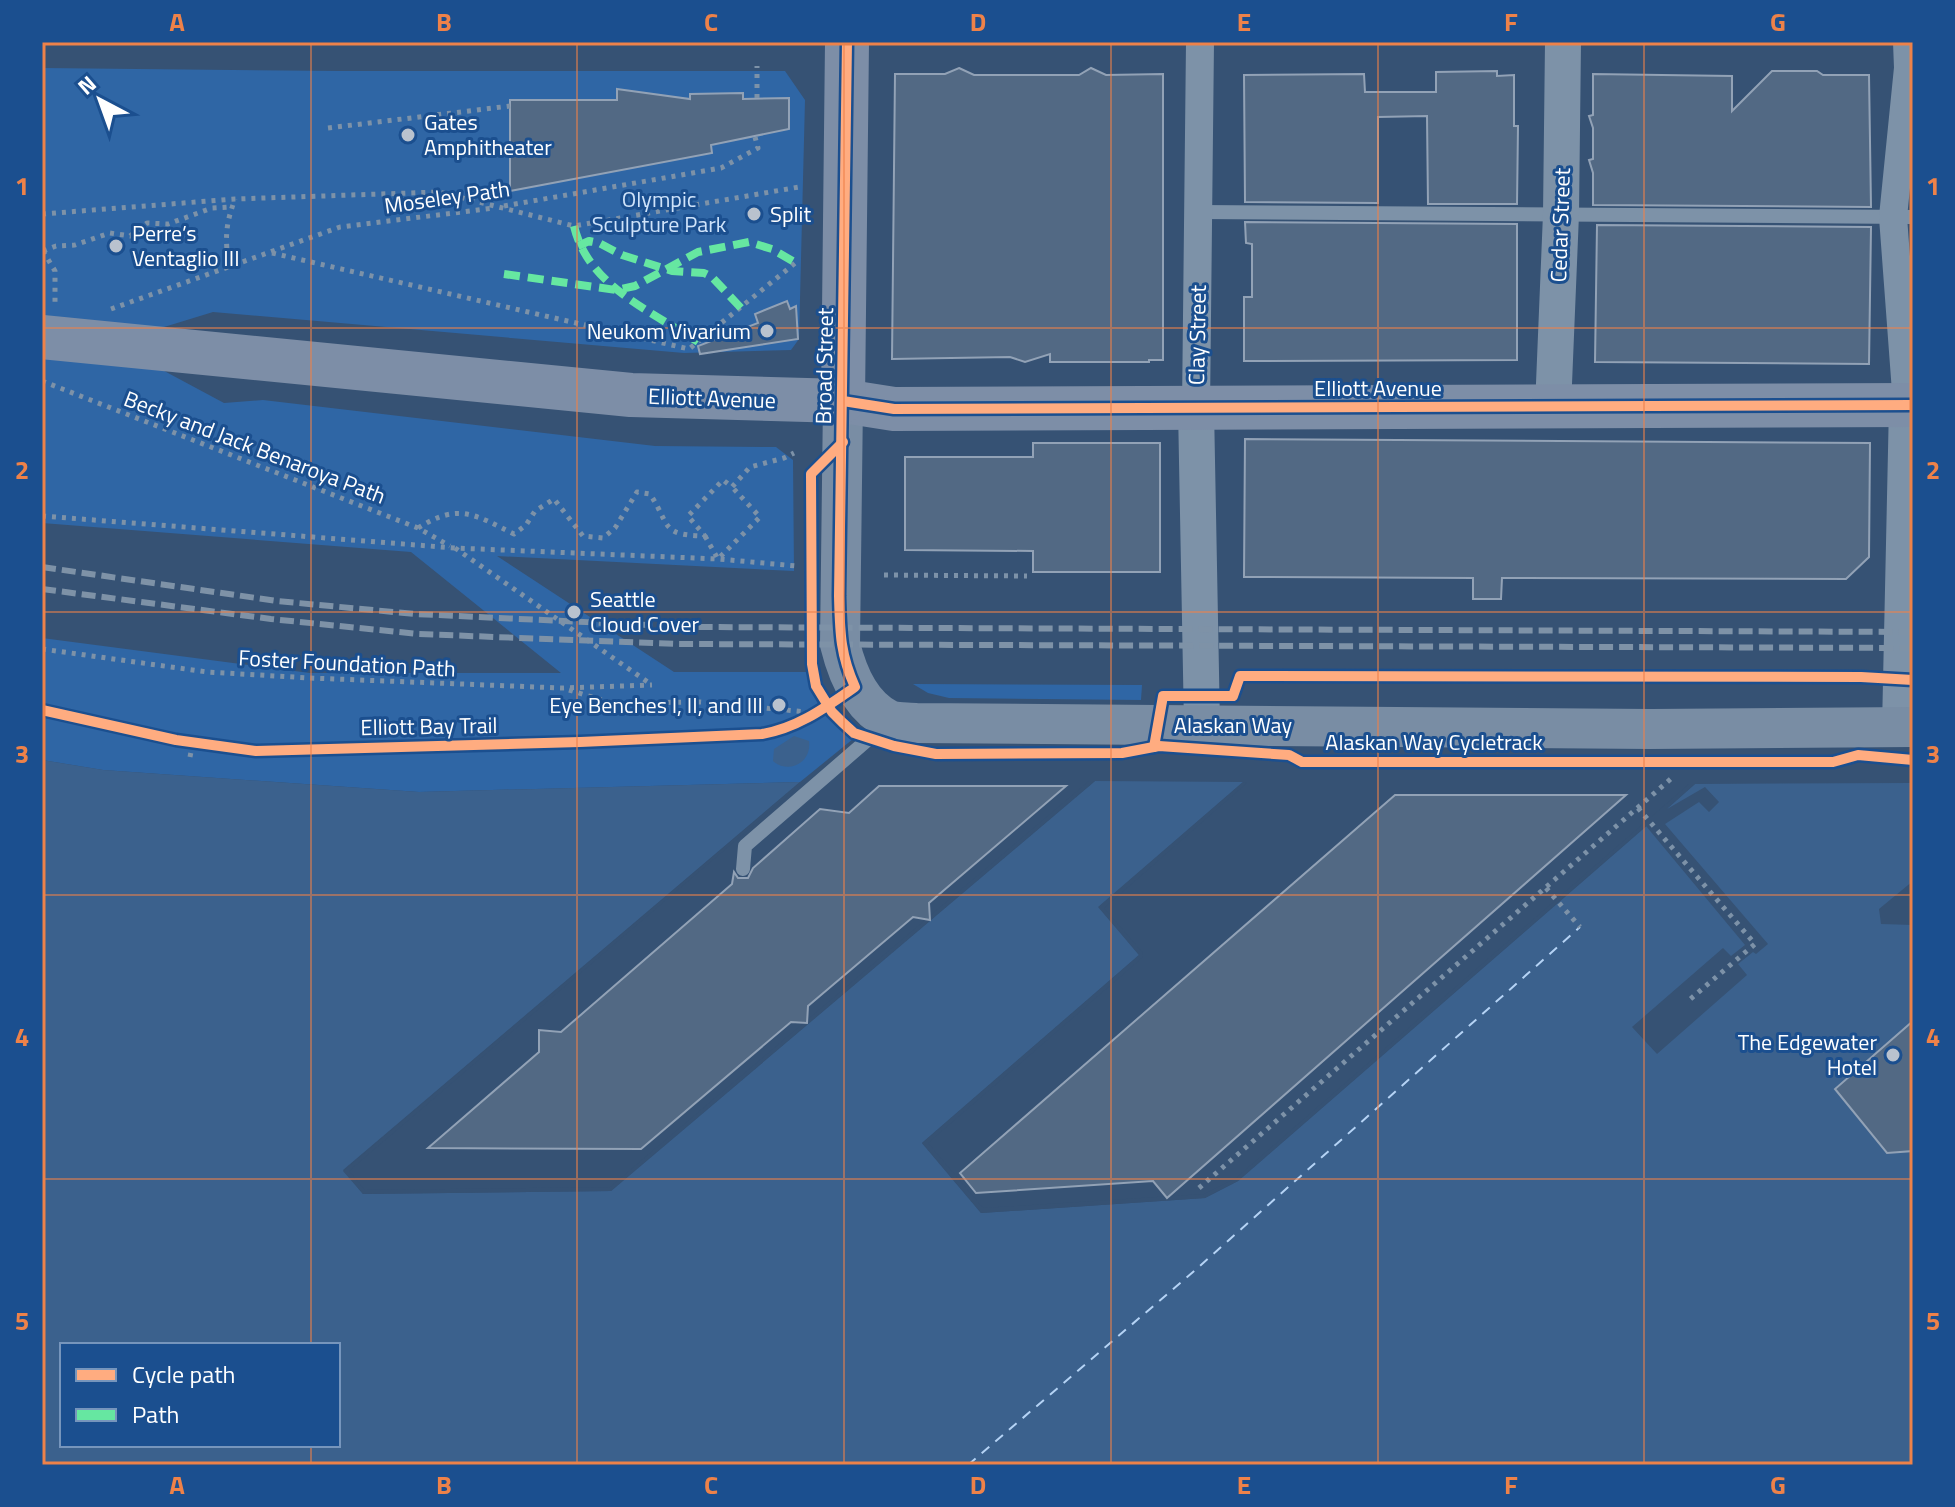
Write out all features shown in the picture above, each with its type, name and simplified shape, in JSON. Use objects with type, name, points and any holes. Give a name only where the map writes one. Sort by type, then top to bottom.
[{"type":"main road","name":"Broad Street","points":[[847,42],[840,644],[845,666],[855,687]]},
{"type":"main road","name":"Elliott Avenue","points":[[42,337],[616,394],[843,401],[894,409],[1910,405]]},
{"type":"main road","points":[[855,687],[870,705],[890,721]]},
{"type":"main road","name":"Alaskan Way","points":[[890,721],[1651,729],[1906,727]]},
{"type":"street","name":"Clay Street","points":[[1200,42],[1196,408],[1202,725]]},
{"type":"street","name":"Cedar Street","points":[[1553,408],[1561,214],[1563,42]]},
{"type":"street","points":[[1906,727],[1910,405],[1903,217],[1907,42]]},
{"type":"lane","points":[[1199,212],[1903,217]]},
{"type":"lane","points":[[743,869],[745,846],[890,721]]},
{"type":"path","points":[[757,66],[757,98]]},
{"type":"path","points":[[328,128],[510,106]]},
{"type":"path","points":[[42,214],[235,199],[439,192],[574,226],[799,187]]},
{"type":"path","points":[[229,268],[226,222],[235,199]]},
{"type":"path","points":[[56,291],[55,271],[42,250],[75,245],[110,233],[130,236],[147,223],[168,224],[212,208],[232,207]]},
{"type":"path","points":[[271,253],[689,349]]},
{"type":"path","points":[[689,349],[799,260]]},
{"type":"path","points":[[689,349],[690,362]]},
{"type":"path","points":[[732,487],[750,467],[794,453]]},
{"type":"path","points":[[723,480],[760,517],[718,559],[705,536],[688,516],[723,480]]},
{"type":"path","points":[[418,528],[454,511],[470,513],[514,534],[526,525],[535,511],[554,499],[583,536],[603,538],[615,528],[637,492],[650,494],[665,525],[678,535],[705,536]]},
{"type":"path","points":[[42,516],[455,548],[718,559],[797,566]]},
{"type":"path","points":[[884,575],[1027,576]]},
{"type":"path","points":[[792,725],[817,713],[855,687]]},
{"type":"path","points":[[562,688],[612,703],[701,702],[817,713]]},
{"type":"path","points":[[190,757],[194,742]]},
{"type":"path","points":[[1199,1188],[1673,777]]},
{"type":"path","points":[[1638,808],[1755,944],[1688,1001]]},
{"type":"path","points":[[1546,888],[1580,927]]},
{"type":"green space","name":"Olympic Sculpture Park","points":[[42,68],[785,71],[805,100],[799,339],[791,350],[684,353],[213,312],[112,343],[224,403],[263,400],[655,446],[776,447],[793,460],[794,571],[497,556],[674,672],[807,672],[823,710],[853,739],[800,782],[419,792],[103,770],[42,760],[42,638],[310,673],[561,673],[411,552],[42,523]]},
{"type":"green space","points":[[913,684],[1142,685],[1141,700],[949,698],[928,693]]},
{"type":"shaded area","points":[[794,736],[809,741],[803,760],[786,767],[773,761],[774,749]]},
{"type":"shaded area","points":[[42,760],[103,770],[419,792],[800,782],[343,1170],[363,1194],[611,1191],[1095,781],[1243,782],[1099,907],[1139,955],[922,1143],[981,1213],[1205,1198],[1238,1181],[1695,784],[1913,783],[1913,881],[1879,909],[1881,924],[1913,925],[1913,1021],[1887,1153],[1913,1151],[1913,1465],[42,1465]]},
{"type":"pier","points":[[1089,781],[1095,781],[611,1191],[363,1194],[343,1171],[800,782],[804,782],[349,1171],[365,1190],[610,1187]]},
{"type":"pier","points":[[1243,782],[1247,783],[1104,908],[1143,953],[1142,958],[928,1143],[983,1208],[1204,1194],[1236,1178],[1689,784],[1695,784],[1667,809],[1705,787],[1719,802],[1709,812],[1699,802],[1665,824],[1768,944],[1738,964],[1747,975],[1657,1054],[1632,1027],[1723,948],[1731,956],[1745,945],[1646,826],[1238,1181],[1205,1198],[981,1213],[922,1143],[1139,955],[1098,907]]},
{"type":"building","points":[[959,68],[974,75],[1079,75],[1091,68],[1106,75],[1163,74],[1163,360],[1050,362],[1050,354],[1025,362],[1010,357],[892,359],[895,74],[945,74]]},
{"type":"building","points":[[1497,71],[1497,76],[1514,75],[1514,126],[1518,126],[1517,204],[1428,204],[1427,116],[1378,117],[1378,203],[1245,202],[1244,75],[1364,74],[1365,92],[1436,92],[1436,72]]},
{"type":"building","points":[[1772,71],[1869,75],[1871,207],[1593,205],[1593,173],[1589,160],[1593,159],[1593,128],[1589,116],[1593,115],[1593,74],[1732,76],[1732,111]]},
{"type":"building","points":[[617,89],[690,99],[690,94],[743,93],[743,99],[789,98],[789,129],[711,145],[712,153],[510,191],[510,100],[617,100]]},
{"type":"building","points":[[1245,222],[1517,224],[1517,360],[1244,361],[1244,297],[1252,297],[1252,244],[1246,243]]},
{"type":"building","points":[[1597,225],[1871,227],[1869,364],[1595,362]]},
{"type":"building","name":"Neukom Vivarium","points":[[787,301],[790,309],[796,306],[798,339],[700,354],[698,346],[758,323],[755,314]]},
{"type":"building","points":[[1245,439],[1870,443],[1869,557],[1846,579],[1502,578],[1501,599],[1473,599],[1473,578],[1244,577]]},
{"type":"building","points":[[1033,443],[1160,443],[1160,572],[1033,572],[1033,551],[905,550],[905,457],[1033,457]]},
{"type":"building","points":[[879,786],[1066,786],[929,903],[930,920],[913,917],[808,1006],[807,1023],[791,1022],[641,1149],[428,1148],[539,1052],[539,1030],[561,1032],[732,884],[734,872],[738,878],[748,878],[753,868],[820,809],[849,813]]},
{"type":"building","points":[[1395,795],[1626,795],[1167,1198],[1153,1181],[976,1193],[960,1173]]},
{"type":"building","name":"The Edgewater Hotel","points":[[1913,1021],[1913,1151],[1887,1153],[1835,1089]]},
{"type":"ferry route","points":[[968,1465],[1193,1272],[1580,927]]},
{"type":"railway","points":[[42,567],[277,601],[415,614],[691,627],[1913,632]]},
{"type":"railway","points":[[42,589],[271,619],[418,634],[677,644],[1913,648]]},
{"type":"marked path","points":[[574,226],[581,247],[607,281],[698,342]]},
{"type":"marked path","points":[[578,246],[589,241],[599,243],[622,255],[672,271],[704,273],[712,277],[741,308]]},
{"type":"marked path","points":[[504,274],[616,290],[635,286],[698,252],[749,242],[772,249],[796,263]]},
{"type":"cycle path","name":"Elliott Bay Trail","points":[[42,710],[176,740],[256,751],[580,742],[762,734],[800,722],[855,687],[842,643],[839,596],[847,42]]},
{"type":"cycle path","points":[[843,401],[894,409],[1913,405]]},
{"type":"cycle path","name":"Alaskan Way Cycletrack","points":[[843,442],[811,474],[812,664],[816,686],[832,712],[854,733],[894,746],[936,754],[1122,753],[1159,746],[1289,755],[1302,762],[1833,762],[1858,755],[1913,760]]},
{"type":"cycle path","points":[[1154,747],[1163,696],[1233,696],[1240,676],[1861,677],[1913,680]]},
{"type":"place","name":"Gates Amphitheater","points":[[408,135]]},
{"type":"place","name":"Split","points":[[754,214]]},
{"type":"place","name":"Perre’s Ventaglio III","points":[[116,246]]},
{"type":"place","name":"Neukom Vivarium","points":[[767,331]]},
{"type":"place","name":"Seattle Cloud Cover","points":[[574,612]]},
{"type":"place","name":"Eye Benches I, II, and III","points":[[779,705]]},
{"type":"place","name":"The Edgewater Hotel","points":[[1893,1055]]}]
